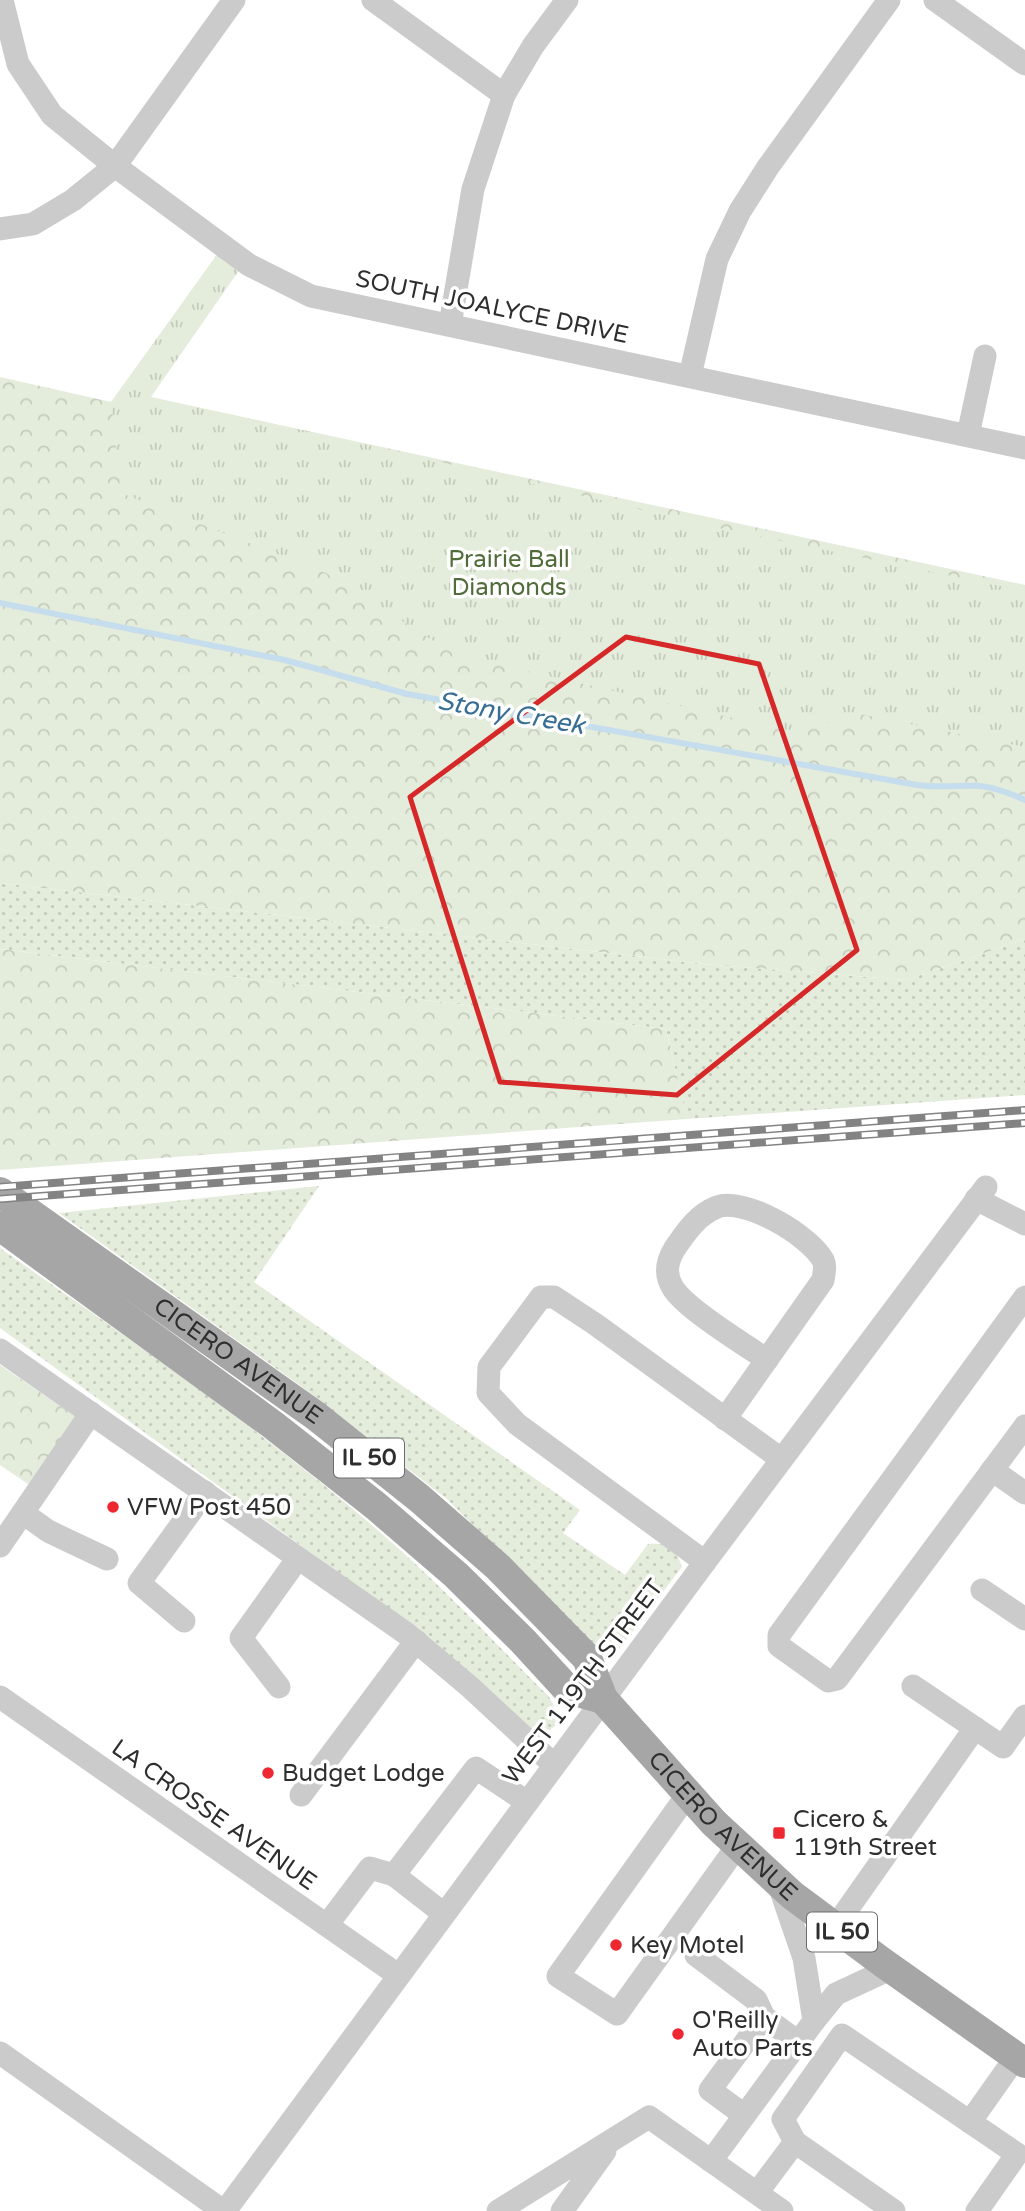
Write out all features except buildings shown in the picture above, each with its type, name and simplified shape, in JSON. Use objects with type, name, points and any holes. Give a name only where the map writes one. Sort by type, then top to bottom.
[{"type":"main road","name":"CICERO AVENUE","points":[[0,1192],[316,1416],[419,1497],[498,1567],[587,1658],[603,1699],[712,1821],[778,1881],[835,1927],[1021,2060]]},
{"type":"main road","name":"CICERO AVENUE","points":[[0,1226],[273,1425],[376,1506],[456,1576],[567,1689],[603,1699]]},
{"type":"street","name":"SOUTH JOALYCE DRIVE","points":[[2,0],[18,64],[52,115],[115,166],[249,265],[311,296],[1025,448]]},
{"type":"street","points":[[0,229],[33,224],[74,200],[115,166],[234,0]]},
{"type":"street","points":[[373,0],[504,95]]},
{"type":"street","points":[[450,324],[473,189],[504,95],[533,46],[566,0]]},
{"type":"street","points":[[691,376],[717,259],[740,211],[768,167],[889,0]]},
{"type":"street","points":[[935,0],[1025,64]]},
{"type":"street","points":[[968,435],[985,356]]},
{"type":"street","name":"WEST 119TH STREET","points":[[224,2211],[981,1193],[1025,1224]]},
{"type":"street","points":[[725,1419],[767,1360],[823,1280],[825,1263],[815,1248],[767,1215],[747,1209],[719,1206],[701,1215],[686,1232],[670,1256],[666,1272],[673,1289],[690,1306],[767,1360]]},
{"type":"street","points":[[705,1562],[517,1424],[488,1393],[489,1367],[541,1297],[554,1297],[781,1459]]},
{"type":"street","points":[[1025,1297],[779,1635],[779,1646],[828,1681],[837,1679],[1025,1426]]},
{"type":"street","points":[[0,1350],[416,1641],[470,1686],[554,1765]]},
{"type":"street","points":[[0,1546],[91,1413]]},
{"type":"street","points":[[992,1470],[1025,1493]]},
{"type":"street","points":[[184,1621],[139,1583],[205,1492]]},
{"type":"street","points":[[23,1513],[48,1531],[107,1559]]},
{"type":"street","points":[[279,1687],[241,1638],[298,1558]]},
{"type":"street","points":[[982,1591],[1025,1619]]},
{"type":"street","points":[[301,1795],[416,1641]]},
{"type":"street","points":[[914,1686],[1003,1747],[1025,1716]]},
{"type":"street","name":"LA CROSSE AVENUE","points":[[0,1697],[398,1975]]},
{"type":"street","points":[[835,1927],[975,1728]]},
{"type":"street","points":[[394,1875],[476,1768],[527,1802]]},
{"type":"street","points":[[688,1794],[558,1976],[617,2014],[738,1845]]},
{"type":"street","points":[[327,1926],[370,1868],[394,1875],[444,1914]]},
{"type":"street","points":[[778,1881],[804,1958],[814,2021]]},
{"type":"street","points":[[696,1955],[756,2000],[764,2017],[798,2042]]},
{"type":"street","points":[[711,2161],[836,1994],[892,1968]]},
{"type":"street","points":[[744,2115],[710,2090],[764,2017]]},
{"type":"street","points":[[894,2211],[795,2142],[783,2119],[842,2035],[1017,2154],[976,2211]]},
{"type":"street","points":[[0,2053],[224,2211]]},
{"type":"street","points":[[970,2122],[1021,2060]]},
{"type":"street","points":[[498,2211],[649,2117],[782,2211]]},
{"type":"street","points":[[562,2211],[611,2142]]},
{"type":"street","points":[[757,2193],[795,2142]]},
{"type":"highlighted area","points":[[626,637],[759,664],[857,950],[677,1095],[500,1082],[410,797]]},
{"type":"green space","name":"Prairie Ball Diamonds","points":[[218,253],[240,269],[151,397],[356,442],[714,527],[1025,591],[1025,747],[860,714],[795,732],[456,655],[326,573],[121,493],[111,402]]},
{"type":"green space","points":[[0,377],[111,402],[191,406],[1025,585],[1025,939],[906,980],[704,964],[0,883]]},
{"type":"green space","points":[[0,883],[704,964],[906,980],[1025,939],[1025,1095],[687,1119],[666,1029],[0,949]]},
{"type":"green space","points":[[0,949],[666,1029],[687,1119],[0,1170]]},
{"type":"green space","points":[[319,1186],[254,1282],[580,1510],[563,1533],[625,1575],[648,1544],[666,1545],[674,1551],[682,1567],[616,1653],[600,1653],[447,1499],[298,1384],[59,1213]]},
{"type":"green space","points":[[0,1248],[243,1422],[382,1534],[446,1593],[549,1697],[556,1710],[555,1726],[546,1733],[533,1734],[372,1597],[0,1328]]},
{"type":"green space","points":[[0,1365],[78,1418],[31,1486],[0,1465]]},
{"type":"waterway","name":"Stony Creek","points":[[0,603],[285,660],[407,694],[917,785],[987,787],[1025,800]]},
{"type":"railway","points":[[0,1187],[1025,1110]]},
{"type":"railway","points":[[0,1199],[1025,1123]]},
{"type":"place","name":"VFW Post 450","points":[[113,1507]]},
{"type":"place","name":"Budget Lodge","points":[[268,1773]]},
{"type":"place","name":"Cicero & 119th Street","points":[[779,1833]]},
{"type":"place","name":"Key Motel","points":[[616,1945]]},
{"type":"place","name":"O'Reilly Auto Parts","points":[[678,2034]]}]
